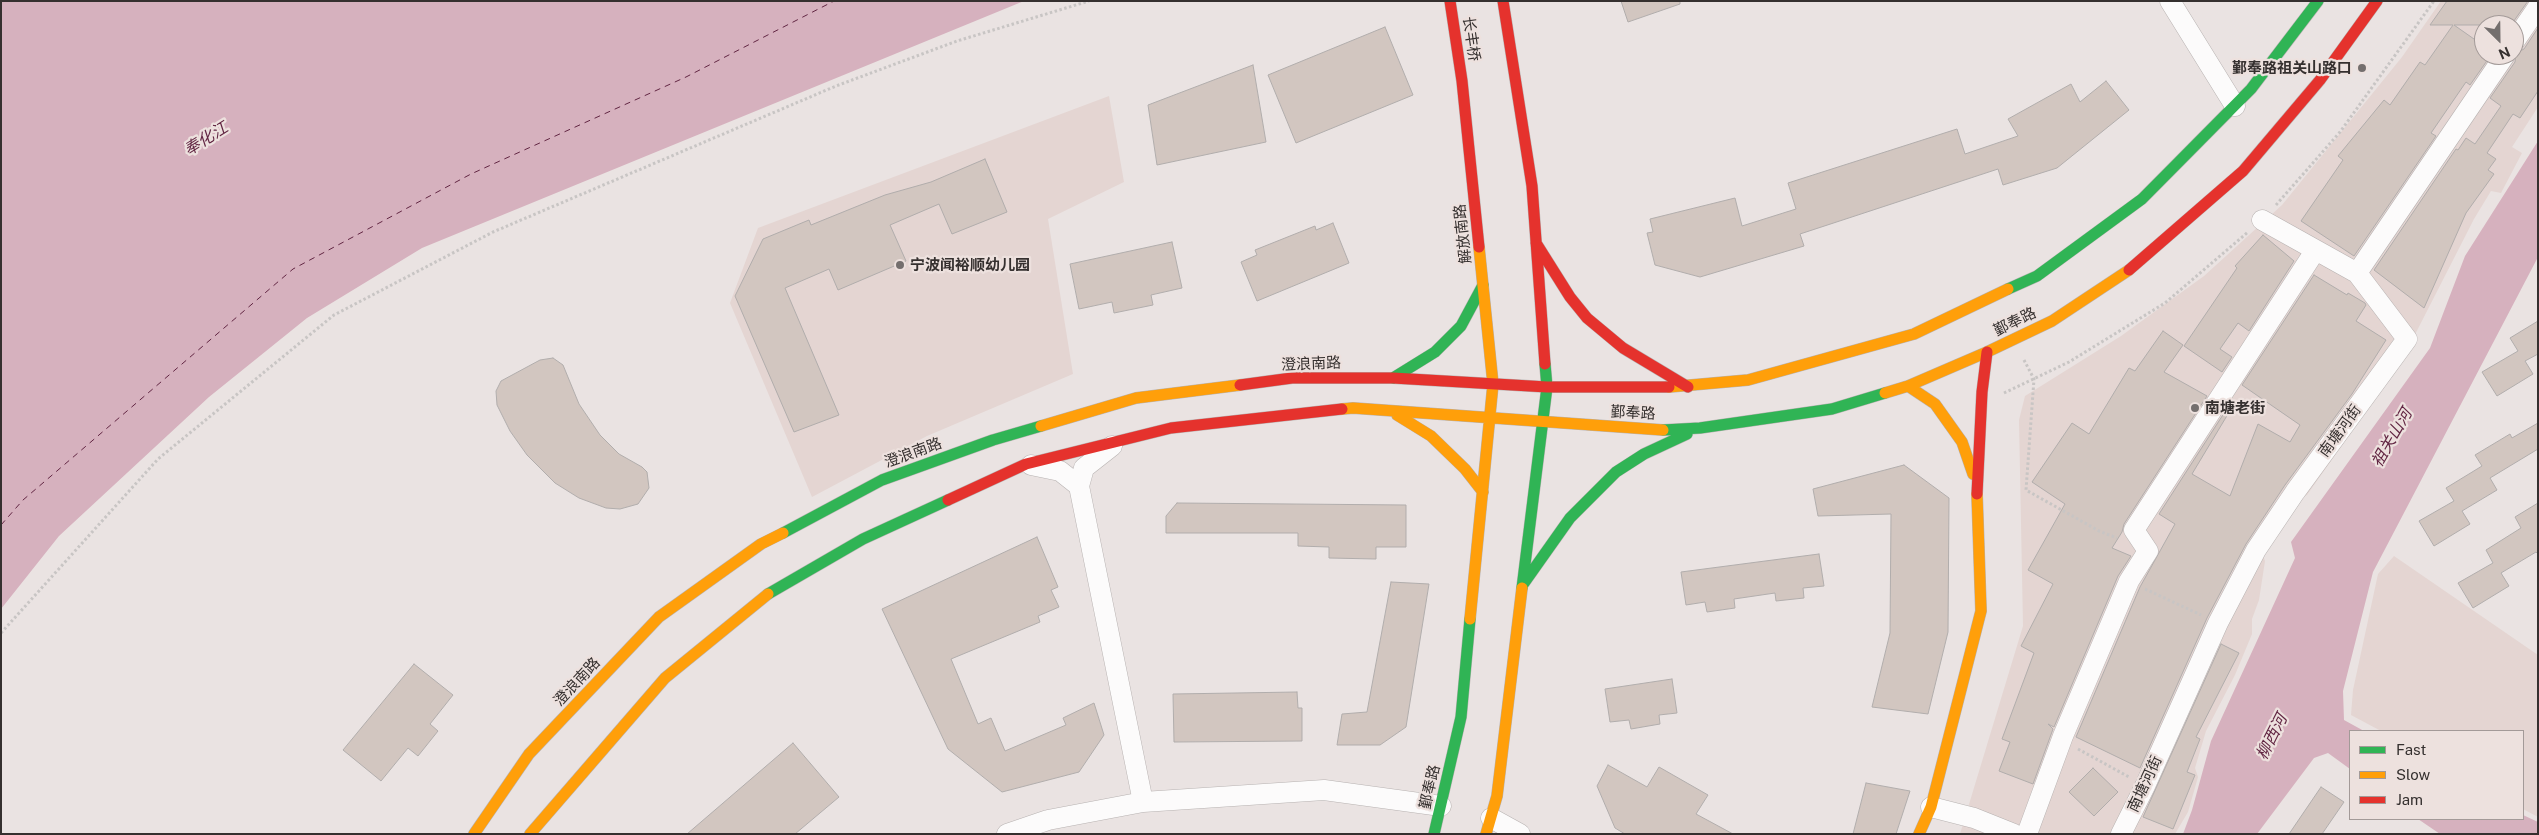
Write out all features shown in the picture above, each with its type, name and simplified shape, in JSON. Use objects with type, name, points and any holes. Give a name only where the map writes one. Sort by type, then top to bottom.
[{"type":"main road","name":"长丰桥","points":[[1450,1],[1462,81]]},
{"type":"main road","points":[[1488,826],[1497,796],[1547,387],[1532,186],[1513,77],[1503,1]]},
{"type":"main road","name":"鄞奉路","points":[[1434,834],[1461,717],[1493,384],[1547,387],[1688,387],[1748,380],[1914,334],[2037,276],[2142,199],[2251,89],[2318,1]]},
{"type":"main road","name":"鄞奉路","points":[[1490,420],[1657,430],[1700,428],[1832,409],[1908,386],[1987,352],[2052,321],[2133,267],[2243,171],[2320,80],[2377,1]]},
{"type":"main road","name":"解放南路","points":[[1462,81],[1493,384]]},
{"type":"main road","points":[[1536,243],[1570,297],[1587,318],[1623,348],[1688,387]]},
{"type":"main road","points":[[1393,378],[1435,352],[1461,326],[1483,285]]},
{"type":"main road","points":[[1920,834],[1931,807],[1981,611],[1976,482],[1981,404],[1987,352]]},
{"type":"main road","name":"澄浪南路","points":[[474,834],[529,754],[659,617],[761,544],[882,480],[993,440],[1136,398],[1292,378],[1393,378],[1493,384]]},
{"type":"main road","points":[[1908,386],[1935,404],[1954,430],[1962,442],[1976,482]]},
{"type":"main road","points":[[530,834],[665,678],[760,599],[863,539],[1026,464],[1172,428],[1353,408],[1490,420]]},
{"type":"main road","points":[[1392,411],[1432,436],[1466,469],[1483,492]]},
{"type":"main road","points":[[1524,583],[1570,518],[1616,472],[1644,454],[1700,428]]},
{"type":"street","points":[[2170,1],[2235,106]]},
{"type":"street","points":[[2524,27],[2538,7]]},
{"type":"street","points":[[2262,220],[2357,273],[2498,65]]},
{"type":"street","points":[[2027,834],[2061,740],[2129,581],[2148,551],[2134,530],[2315,251]]},
{"type":"street","name":"南塘河街","points":[[2120,834],[2145,786],[2218,623],[2256,550],[2295,492],[2407,339],[2357,273]]},
{"type":"street","points":[[1118,441],[1084,468],[1079,486],[1143,802]]},
{"type":"street","points":[[1026,464],[1060,471],[1079,486]]},
{"type":"street","points":[[1007,834],[1048,820],[1143,802],[1324,790],[1441,806]]},
{"type":"street","points":[[1931,807],[1974,818],[2014,834]]},
{"type":"street","points":[[1488,826],[1520,834]]},
{"type":"path","points":[[1,632],[158,459],[334,315],[493,232],[836,86],[957,41],[1089,1]]},
{"type":"path","points":[[1981,404],[2069,362],[2165,303],[2262,220],[2340,132],[2434,1]]},
{"type":"path","points":[[2034,378],[2026,490],[2099,531],[2148,551]]},
{"type":"path","points":[[2129,581],[2218,623]]},
{"type":"path","points":[[2061,740],[2145,786]]},
{"type":"shaded area","name":"南塘老街","points":[[2441,1],[2538,1],[2538,107],[2512,147],[2522,153],[2501,193],[2491,191],[2474,219],[2402,360],[2307,495],[2293,499],[2261,550],[2265,561],[2259,600],[2252,619],[2252,634],[2235,675],[2206,731],[2195,768],[2198,777],[2188,812],[2175,834],[1960,834],[2023,626],[2019,420],[2025,396],[2121,336],[2204,276],[2282,205],[2402,57]]},
{"type":"shaded area","name":"宁波闻裕顺幼儿园","points":[[1109,96],[1124,182],[1048,219],[1073,374],[927,436],[812,497],[730,303],[758,228]]},
{"type":"shaded area","points":[[2394,556],[2538,655],[2538,817],[2524,810],[2524,730],[2379,730],[2351,715],[2353,690],[2378,574]]},
{"type":"water","name":"奉化江","points":[[1,1],[1024,1],[422,248],[307,318],[209,397],[59,536],[1,609]]},
{"type":"water","points":[[2538,141],[2538,257],[2373,572],[2343,691],[2344,720],[2362,730],[2349,730],[2349,768],[2328,753],[2314,758],[2257,834],[2183,834],[2192,810],[2211,741],[2295,558],[2291,542],[2430,348],[2465,256]]},
{"type":"water","points":[[2524,815],[2538,822],[2538,834],[2440,834],[2419,820],[2524,820]]},
{"type":"building","points":[[1621,1],[1680,1],[1680,4],[1628,22]]},
{"type":"building","points":[[2447,1],[2528,1],[2518,15],[2474,15],[2474,25],[2454,25],[2474,39],[2474,65],[2484,65],[2470,85],[2466,82],[2431,133],[2436,136],[2354,256],[2301,221],[2343,160],[2338,156],[2384,100],[2390,105],[2420,62],[2425,65],[2453,25],[2430,25]]},
{"type":"building","points":[[1385,27],[1413,95],[1296,143],[1268,75]]},
{"type":"building","points":[[2538,28],[2538,91],[2520,118],[2513,114],[2487,153],[2496,159],[2488,170],[2494,174],[2466,213],[2424,308],[2374,270],[2456,149],[2458,150],[2466,138],[2475,144],[2501,106],[2490,98],[2513,65],[2524,65],[2524,49]]},
{"type":"building","points":[[1253,65],[1266,142],[1157,165],[1148,105]]},
{"type":"building","points":[[2106,81],[2129,110],[2057,168],[2003,185],[1998,169],[1800,234],[1804,246],[1700,277],[1655,265],[1647,233],[1653,232],[1650,219],[1735,198],[1742,226],[1796,209],[1788,183],[1957,129],[1965,154],[2018,136],[2008,119],[2071,84],[2080,102]]},
{"type":"building","points":[[985,159],[1007,212],[952,234],[939,204],[890,225],[906,261],[838,290],[829,269],[785,288],[839,415],[794,432],[735,296],[763,239],[809,220],[811,225],[885,195],[931,182]]},
{"type":"building","points":[[1333,223],[1349,263],[1257,301],[1241,262],[1257,255],[1255,250],[1315,226],[1316,230]]},
{"type":"building","points":[[2263,235],[2294,261],[2249,331],[2238,323],[2220,349],[2232,357],[2222,372],[2184,346],[2237,268],[2235,266]]},
{"type":"building","points":[[1172,242],[1182,288],[1151,295],[1153,305],[1114,313],[1112,302],[1079,309],[1070,264]]},
{"type":"building","points":[[2314,275],[2347,295],[2348,293],[2365,303],[2366,305],[2356,321],[2386,340],[2352,394],[2285,485],[2246,544],[2207,618],[2140,768],[2076,737],[2140,587],[2175,524],[2159,514],[2228,407],[2231,409],[2192,474],[2230,496],[2258,424],[2290,442],[2300,425],[2242,385]]},
{"type":"building","points":[[2538,321],[2538,354],[2525,361],[2533,374],[2497,396],[2482,372],[2518,351],[2510,338]]},
{"type":"building","points":[[2163,331],[2183,345],[2164,372],[2207,396],[2124,524],[2122,532],[2112,548],[2131,556],[2118,576],[2054,727],[2048,724],[2053,729],[2033,784],[1999,771],[2010,742],[2002,739],[2034,653],[2021,646],[2053,584],[2028,570],[2065,504],[2032,482],[2072,423],[2089,434],[2129,368],[2135,371]]},
{"type":"building","points":[[553,358],[563,365],[579,404],[600,435],[619,454],[642,467],[647,472],[649,488],[638,504],[620,509],[606,508],[579,498],[555,483],[527,455],[510,431],[497,405],[496,391],[501,381],[540,360]]},
{"type":"building","points":[[2538,423],[2538,449],[2490,478],[2497,490],[2462,511],[2470,524],[2434,546],[2419,521],[2454,501],[2446,488],[2482,466],[2475,455],[2510,434],[2512,438]]},
{"type":"building","points":[[1904,465],[1949,498],[1948,632],[1928,714],[1872,707],[1890,633],[1891,514],[1818,516],[1813,489]]},
{"type":"building","points":[[1177,503],[1406,505],[1406,547],[1376,547],[1376,559],[1329,558],[1329,547],[1298,546],[1298,533],[1166,533],[1166,516]]},
{"type":"building","points":[[2538,503],[2538,554],[2536,552],[2501,573],[2509,586],[2473,608],[2458,583],[2493,563],[2486,550],[2521,528],[2515,517]]},
{"type":"building","points":[[1037,537],[1058,587],[1051,590],[1059,607],[1038,616],[1040,622],[951,659],[978,724],[991,718],[1005,751],[1066,725],[1063,718],[1094,703],[1104,735],[1079,772],[1002,792],[948,749],[882,609]]},
{"type":"building","points":[[1819,554],[1824,586],[1803,588],[1804,598],[1776,601],[1775,593],[1734,599],[1735,608],[1707,612],[1705,602],[1686,605],[1681,572]]},
{"type":"building","points":[[1391,582],[1429,584],[1406,727],[1380,745],[1337,745],[1342,714],[1367,712]]},
{"type":"building","points":[[2221,644],[2239,653],[2196,737],[2200,739],[2187,772],[2195,775],[2173,829],[2143,817]]},
{"type":"building","points":[[414,664],[453,695],[430,724],[438,731],[418,756],[408,748],[381,781],[343,750]]},
{"type":"building","points":[[1672,679],[1677,713],[1659,715],[1660,724],[1631,729],[1629,720],[1610,722],[1605,689]]},
{"type":"building","points":[[1297,692],[1298,708],[1302,708],[1302,741],[1174,742],[1173,694]]},
{"type":"building","points":[[793,743],[839,797],[795,834],[687,834]]},
{"type":"building","points":[[1608,765],[1647,787],[1659,767],[1708,795],[1696,814],[1733,834],[1625,834],[1615,828],[1597,786]]},
{"type":"building","points":[[2093,768],[2118,792],[2094,816],[2069,792]]},
{"type":"building","points":[[1866,783],[1910,791],[1896,834],[1853,834]]},
{"type":"building","points":[[2321,787],[2344,802],[2322,834],[2289,834]]},
{"type":"ferry route","points":[[1,525],[23,500],[293,269],[471,174],[686,77],[834,1]]},
{"type":"traffic: fast","points":[[2008,289],[2037,276],[2142,199],[2251,89],[2318,1]]},
{"type":"traffic: fast","points":[[1393,378],[1435,352],[1461,326],[1483,285]]},
{"type":"traffic: fast","points":[[1522,588],[1547,387],[1545,364]]},
{"type":"traffic: fast","points":[[1663,430],[1700,428],[1832,409],[1885,393]]},
{"type":"traffic: fast","points":[[783,533],[882,480],[993,440],[1041,426]]},
{"type":"traffic: fast","points":[[1524,583],[1570,518],[1616,472],[1644,454],[1687,434]]},
{"type":"traffic: fast","points":[[768,594],[863,539],[948,500]]},
{"type":"traffic: fast","points":[[1434,834],[1461,717],[1470,619]]},
{"type":"traffic: slow","points":[[1470,619],[1493,384],[1479,247]]},
{"type":"traffic: slow","points":[[1885,393],[1908,386],[1987,352],[2052,321],[2129,270]]},
{"type":"traffic: slow","points":[[1669,387],[1748,380],[1914,334],[2008,289]]},
{"type":"traffic: slow","points":[[1041,426],[1136,398],[1240,385]]},
{"type":"traffic: slow","points":[[1908,386],[1935,404],[1962,442],[1973,474]]},
{"type":"traffic: slow","points":[[1342,409],[1353,408],[1663,430]]},
{"type":"traffic: slow","points":[[1397,415],[1431,436],[1465,469],[1483,492]]},
{"type":"traffic: slow","points":[[1919,834],[1931,807],[1981,611],[1977,494]]},
{"type":"traffic: slow","points":[[474,834],[529,754],[659,617],[761,544],[783,533]]},
{"type":"traffic: slow","points":[[1486,834],[1497,796],[1522,588]]},
{"type":"traffic: slow","points":[[530,834],[665,678],[768,594]]},
{"type":"traffic: jam","points":[[1450,1],[1462,81],[1479,247]]},
{"type":"traffic: jam","points":[[1503,1],[1532,186],[1545,364]]},
{"type":"traffic: jam","points":[[2129,270],[2243,171],[2320,80],[2377,1]]},
{"type":"traffic: jam","points":[[1536,243],[1570,297],[1587,318],[1623,348],[1688,387]]},
{"type":"traffic: jam","points":[[1977,494],[1982,392],[1987,352]]},
{"type":"traffic: jam","points":[[1240,385],[1292,378],[1393,378],[1547,387],[1669,387]]},
{"type":"traffic: jam","points":[[948,500],[1026,464],[1171,428],[1342,409]]},
{"type":"place","name":"鄞奉路祖关山路口","points":[[2362,68]]},
{"type":"place","name":"宁波闻裕顺幼儿园","points":[[900,265]]},
{"type":"place","name":"南塘老街","points":[[2195,408]]},
{"type":"water label","name":"祖关山河","points":[[2392,438]]},
{"type":"water label","name":"柳西河","points":[[2272,737]]}]
